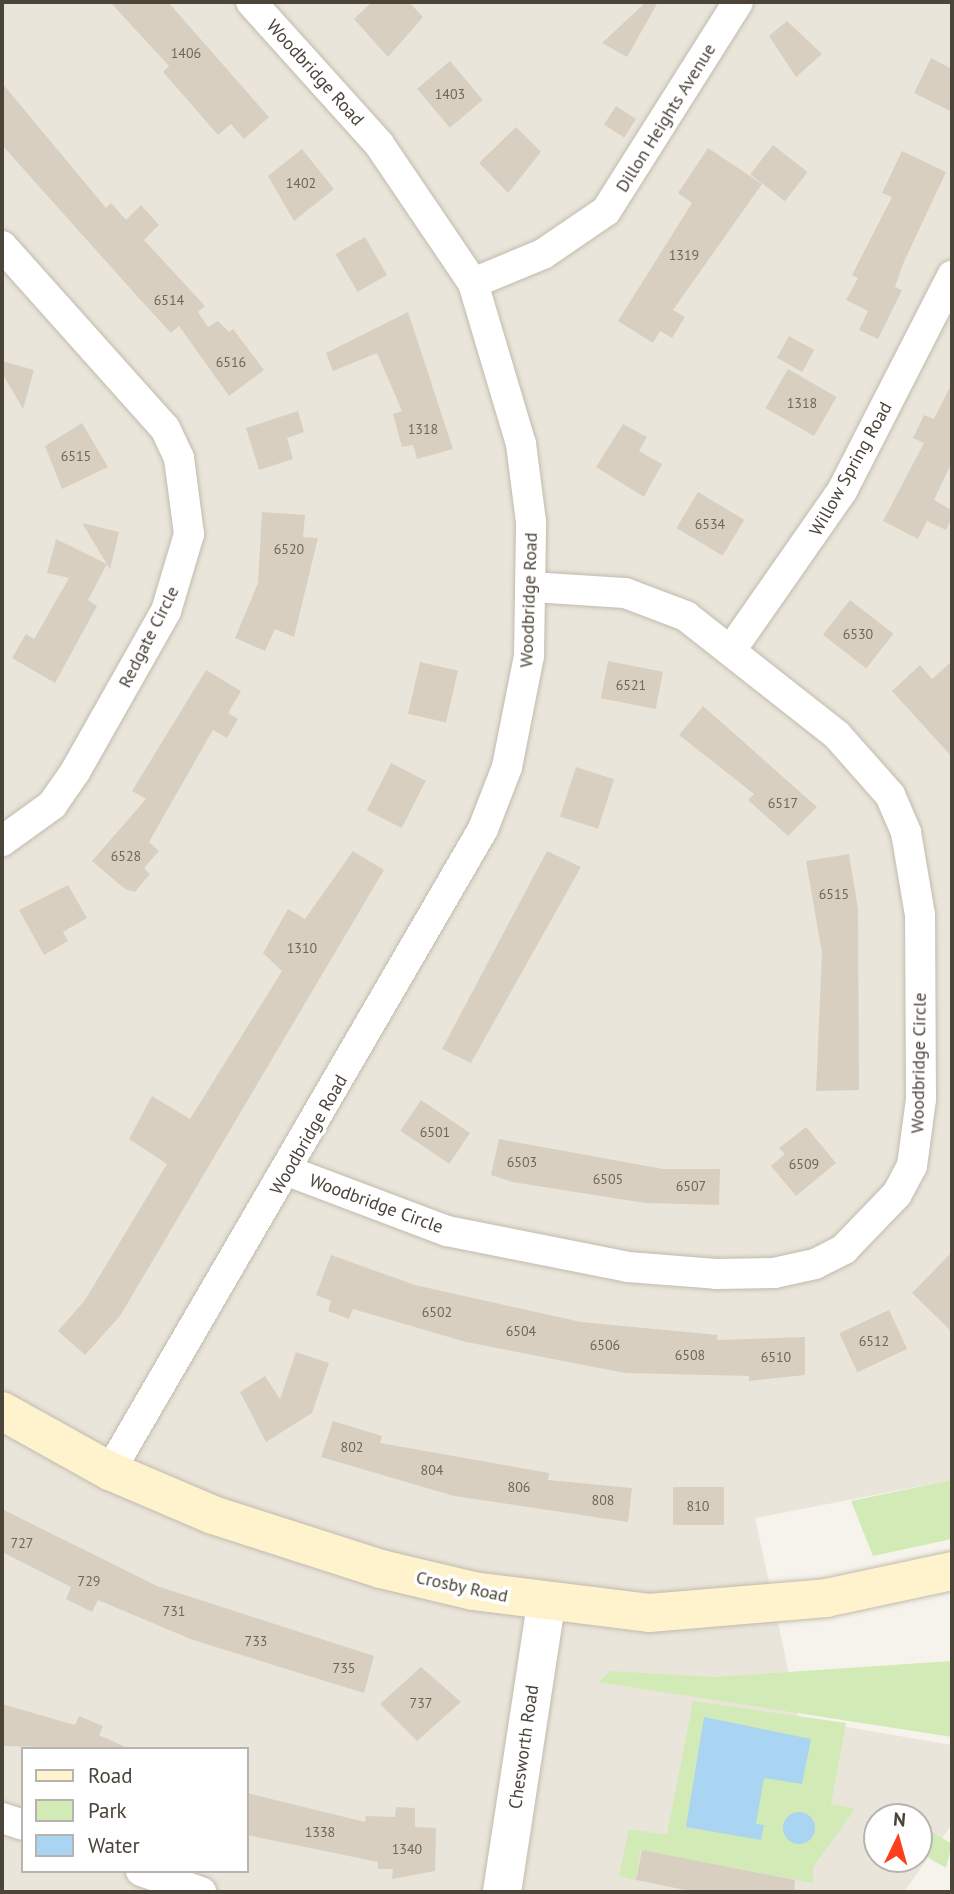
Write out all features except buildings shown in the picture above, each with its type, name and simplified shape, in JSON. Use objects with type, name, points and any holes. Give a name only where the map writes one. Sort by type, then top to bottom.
[{"type":"main road","name":"Crosby Road","points":[[2,1412],[110,1471],[213,1515],[381,1569],[545,1603],[662,1612],[825,1598],[952,1571]]},
{"type":"street","name":"Woodbridge Road","points":[[110,1471],[288,1171],[483,829],[521,709],[533,587],[521,444],[502,364],[472,283],[379,144],[251,2]]},
{"type":"street","name":"Dillon Heights Avenue","points":[[472,283],[550,250],[606,211],[738,2]]},
{"type":"street","name":"Redgate Circle","points":[[2,841],[51,805],[75,772],[166,611],[189,534],[179,458],[165,428],[3,250]]},
{"type":"street","name":"Willow Spring Road","points":[[731,650],[842,491],[952,276]]},
{"type":"street","name":"Woodbridge Circle","points":[[288,1171],[447,1231],[628,1267],[774,1273],[815,1265],[871,1225],[897,1194],[920,1135],[920,915],[906,832],[866,763],[731,650],[657,601],[533,587]]},
{"type":"street","name":"Chesworth Road","points":[[502,1892],[545,1603]]},
{"type":"street","points":[[2,1818],[21,1824]]},
{"type":"street","points":[[146,1873],[188,1891]]},
{"type":"shaded area","points":[[2,2],[952,2],[952,1480],[755,1518],[799,1719],[952,1745],[952,1824],[933,1851],[933,1803],[863,1803],[863,1873],[917,1873],[904,1892],[2,1892]]},
{"type":"green space","points":[[952,1480],[952,1539],[873,1556],[851,1501]]},
{"type":"green space","points":[[952,1661],[952,1737],[598,1682],[611,1671],[714,1677]]},
{"type":"green space","points":[[693,1701],[846,1723],[831,1804],[855,1809],[813,1867],[813,1883],[640,1850],[636,1880],[619,1876],[629,1829],[667,1835]]},
{"type":"green space","points":[[933,1832],[952,1844],[946,1868],[933,1860]]},
{"type":"water","points":[[704,1717],[811,1739],[802,1784],[764,1778],[756,1824],[764,1825],[761,1840],[686,1827]]},
{"type":"water","points":[[799,1812],[811,1816],[815,1828],[811,1840],[799,1844],[787,1840],[783,1828],[787,1816]]}]
